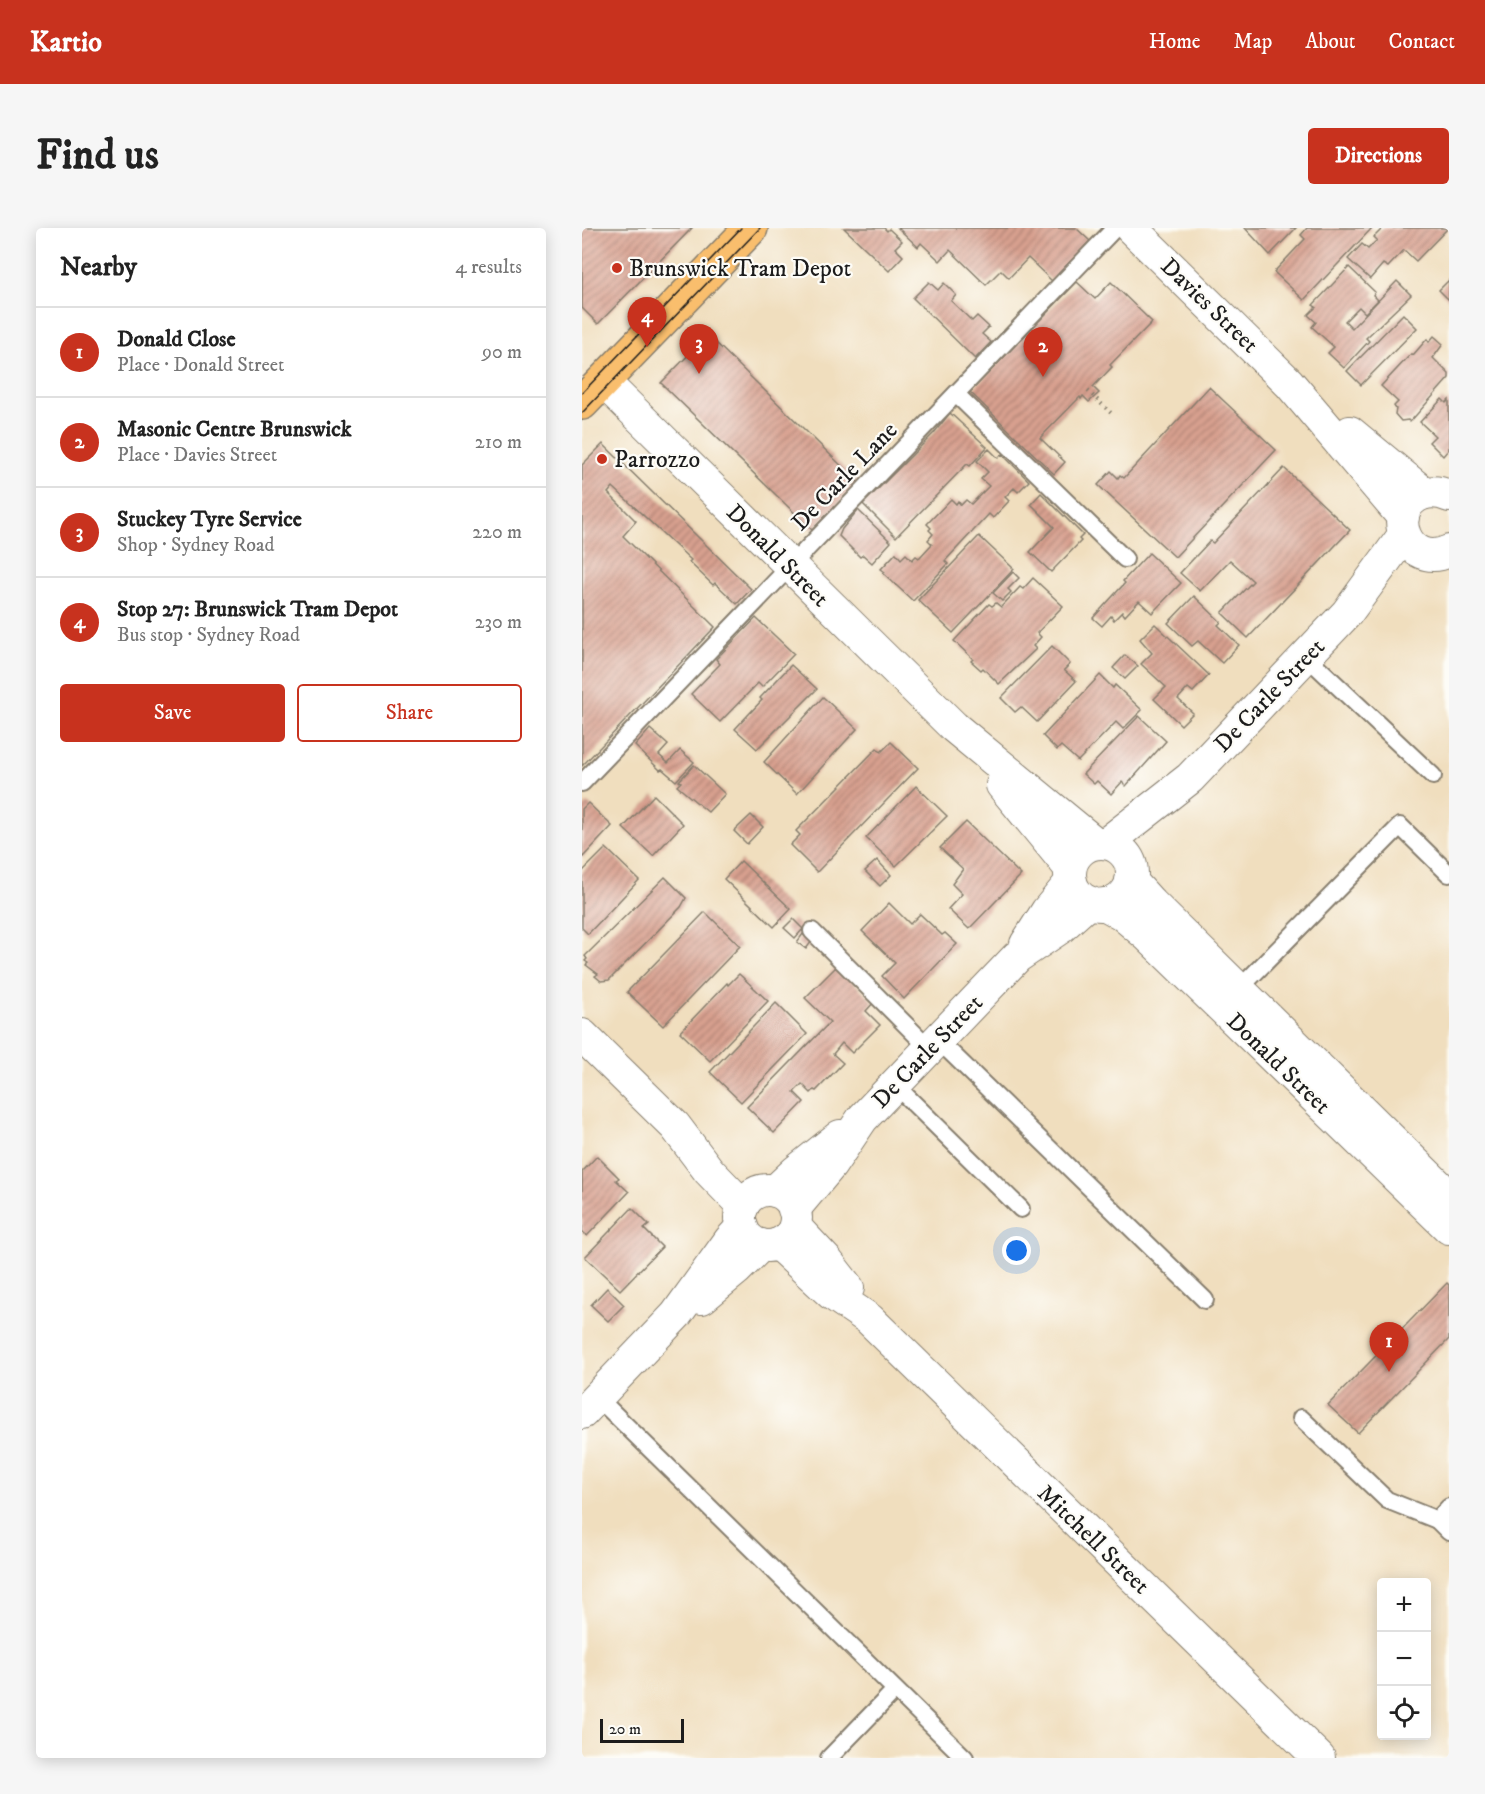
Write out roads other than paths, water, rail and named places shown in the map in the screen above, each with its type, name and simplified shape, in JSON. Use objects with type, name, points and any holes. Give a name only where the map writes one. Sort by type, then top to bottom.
[{"type":"highway","points":[[593,392],[751,228]]},
{"type":"street","name":"Davies Street","points":[[1131,228],[1289,383],[1403,526],[1409,544],[1418,551],[1441,556]]},
{"type":"street","name":"Davies Street","points":[[1289,383],[1441,493]]},
{"type":"street","name":"Donald Street","points":[[593,392],[790,567],[954,727],[1101,843]]},
{"type":"street","name":"De Carle Street","points":[[1347,613],[1403,526],[1410,502],[1441,493]]},
{"type":"street","name":"De Carle Street","points":[[1101,843],[1190,778],[1347,613],[1400,573],[1441,556]]},
{"type":"street","name":"Donald Street","points":[[954,727],[1084,889],[1122,914],[1148,936],[1449,1228]]},
{"type":"street","name":"De Carle Street","points":[[1131,872],[1190,778]]},
{"type":"street","points":[[1101,843],[1121,850],[1131,872],[1127,890],[1121,897],[1084,889],[1079,852],[1101,843]]},
{"type":"street","name":"Donald Street","points":[[1131,872],[1150,902],[1449,1196]]},
{"type":"street","name":"De Carle Street","points":[[590,1405],[676,1315],[730,1240],[768,1218],[831,1165],[862,1119],[1017,957],[1047,911],[1084,889]]},
{"type":"street","name":"Mitchell Street","points":[[582,1035],[675,1126],[709,1171],[768,1218],[832,1294],[869,1319],[1319,1758]]},
{"type":"lane","name":"De Carle Lane","points":[[582,783],[1115,228]]},
{"type":"lane","points":[[956,394],[1125,559]]},
{"type":"lane","points":[[1306,656],[1433,776]]},
{"type":"lane","points":[[1239,989],[1400,826],[1449,874]]},
{"type":"lane","points":[[812,931],[1205,1300]]},
{"type":"lane","points":[[895,1085],[1021,1209]]},
{"type":"lane","points":[[590,1405],[965,1758]]},
{"type":"lane","points":[[1301,1418],[1387,1500],[1437,1520],[1449,1532]]},
{"type":"lane","points":[[1437,1520],[1449,1507]]},
{"type":"lane","points":[[829,1758],[895,1690]]},
{"type":"tram line","points":[[582,393],[741,228]]},
{"type":"tram line","points":[[582,413],[760,228]]},
{"type":"place","name":"Brunswick Tram Depot","points":[[617,268]]},
{"type":"place","name":"Stop 27: Brunswick Tram Depot","points":[[647,347]]},
{"type":"place","name":"Stuckey Tyre Service","points":[[699,374]]},
{"type":"place","name":"Masonic Centre Brunswick","points":[[1043,377]]},
{"type":"place","name":"Parrozzo","points":[[602,459]]},
{"type":"place","name":"Donald Close","points":[[1389,1372]]}]
